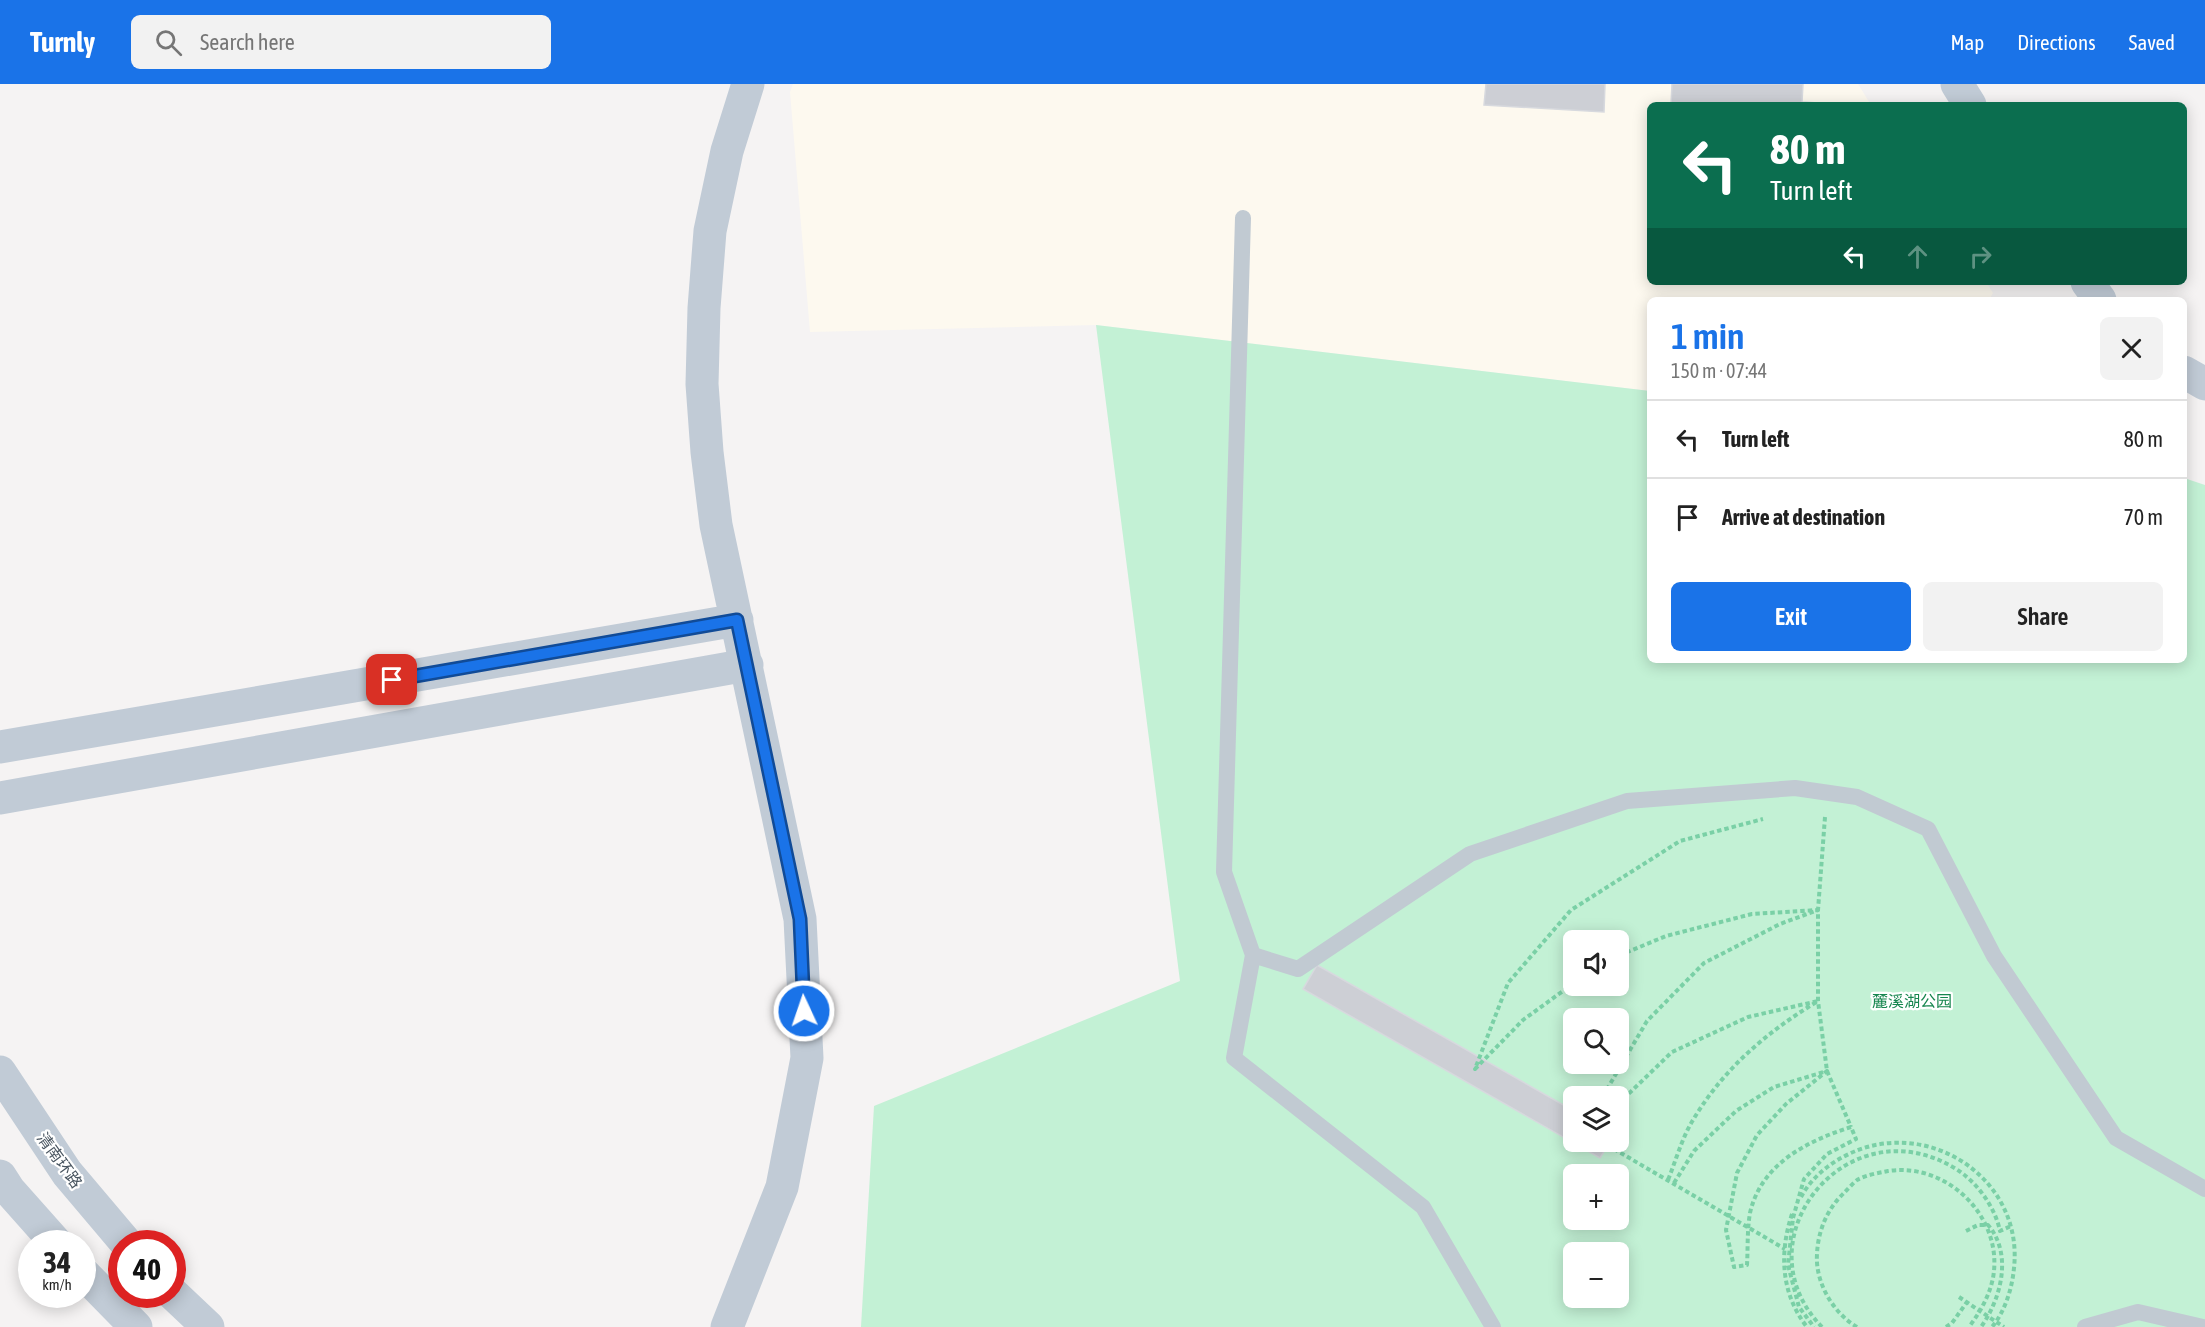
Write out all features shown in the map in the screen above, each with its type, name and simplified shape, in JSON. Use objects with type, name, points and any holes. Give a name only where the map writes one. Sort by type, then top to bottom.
[{"type":"street","points":[[727,1327],[782,1187],[807,1058],[800,919],[716,525],[702,384],[704,308],[710,231],[726,151],[748,84]]},
{"type":"street","points":[[1957,84],[1968,102]]},
{"type":"street","points":[[2187,374],[2205,384]]},
{"type":"street","points":[[0,747],[737,620]]},
{"type":"street","points":[[0,798],[747,665]]},
{"type":"street","name":"清南环路","points":[[0,1072],[67,1173],[115,1230]]},
{"type":"street","points":[[0,1176],[9,1190],[45,1230]]},
{"type":"street","points":[[96,1286],[136,1327]]},
{"type":"street","points":[[186,1306],[208,1327]]},
{"type":"lane","points":[[1243,218],[1224,872],[1253,955],[1234,1058],[1423,1208],[1492,1327]]},
{"type":"lane","points":[[1253,955],[1298,969],[1470,854],[1627,801],[1795,788],[1857,797],[1928,829],[1994,956],[2116,1138],[2205,1189]]},
{"type":"lane","points":[[2085,1327],[2138,1312],[2203,1327]]},
{"type":"path","points":[[1814,1327],[1799,1307],[1788,1265],[1793,1218],[1804,1179],[1827,1154],[1856,1139],[1827,1071],[1818,1001],[1818,910],[1827,792]]},
{"type":"path","points":[[1563,991],[1523,1020],[1475,1069],[1508,983],[1571,910],[1680,841],[1773,816]]},
{"type":"path","points":[[1629,951],[1666,936],[1752,914],[1818,910]]},
{"type":"path","points":[[1609,1086],[1647,1021],[1704,963],[1780,924],[1818,910]]},
{"type":"path","points":[[1629,1093],[1672,1052],[1748,1017],[1818,1001]]},
{"type":"path","points":[[1668,1180],[1693,1121],[1724,1076],[1759,1041],[1818,1001]]},
{"type":"path","points":[[1827,1071],[1786,1104],[1757,1135],[1737,1173],[1726,1230],[1734,1267],[1747,1265],[1750,1214],[1760,1185],[1794,1152],[1822,1137],[1851,1127]]},
{"type":"path","points":[[1674,1183],[1694,1151],[1736,1111],[1774,1087],[1827,1071]]},
{"type":"path","points":[[1807,1327],[1792,1302],[1785,1280],[1785,1235],[1792,1213],[1803,1193],[1817,1175],[1835,1161],[1855,1150],[1877,1144],[1900,1142],[1922,1144],[1964,1161],[1982,1176],[1996,1193],[2007,1214],[2016,1258],[2013,1281],[2006,1302],[1992,1327]]},
{"type":"path","points":[[1822,1327],[1808,1309],[1799,1291],[1794,1272],[1795,1233],[1802,1212],[1812,1194],[1826,1178],[1843,1166],[1862,1157],[1883,1152],[1904,1150],[1925,1154],[1963,1173],[1978,1188],[1990,1205],[2000,1231],[2011,1226]]},
{"type":"path","points":[[1619,1152],[1796,1256]]},
{"type":"path","points":[[1857,1327],[1839,1312],[1827,1296],[1820,1277],[1817,1257],[1819,1236],[1826,1216],[1838,1199],[1857,1180],[1876,1173],[1896,1170],[1917,1171],[1937,1177],[1955,1187],[1970,1201],[1982,1218],[1990,1236],[1994,1257],[1993,1277],[1988,1297],[1969,1327]]},
{"type":"path","points":[[1966,1231],[1978,1225],[1988,1225],[1995,1232],[2002,1251],[2000,1286],[1981,1327]]},
{"type":"path","points":[[1959,1297],[2004,1327]]},
{"type":"path","points":[[1946,1327],[1952,1323],[1967,1302]]},
{"type":"shaded area","points":[[793,84],[1858,84],[1869,102],[1647,102],[1647,285],[1988,285],[1993,293],[1991,297],[1647,297],[1647,391],[1096,325],[810,332],[790,92]]},
{"type":"green space","name":"麓溪湖公园","points":[[1096,325],[1647,391],[1647,663],[2187,663],[2187,479],[2205,485],[2205,1327],[861,1327],[874,1106],[1180,981]]},
{"type":"building","points":[[1486,84],[1605,84],[1604,112],[1484,105]]},
{"type":"building","points":[[1672,84],[1803,84],[1802,102],[1671,102]]},
{"type":"building","points":[[1317,965],[1563,1105],[1563,1137],[1303,989]]},
{"type":"building","points":[[1589,1152],[1604,1152],[1600,1158]]},
{"type":"route","points":[[392,680],[737,620],[800,919],[804,1011]]}]
